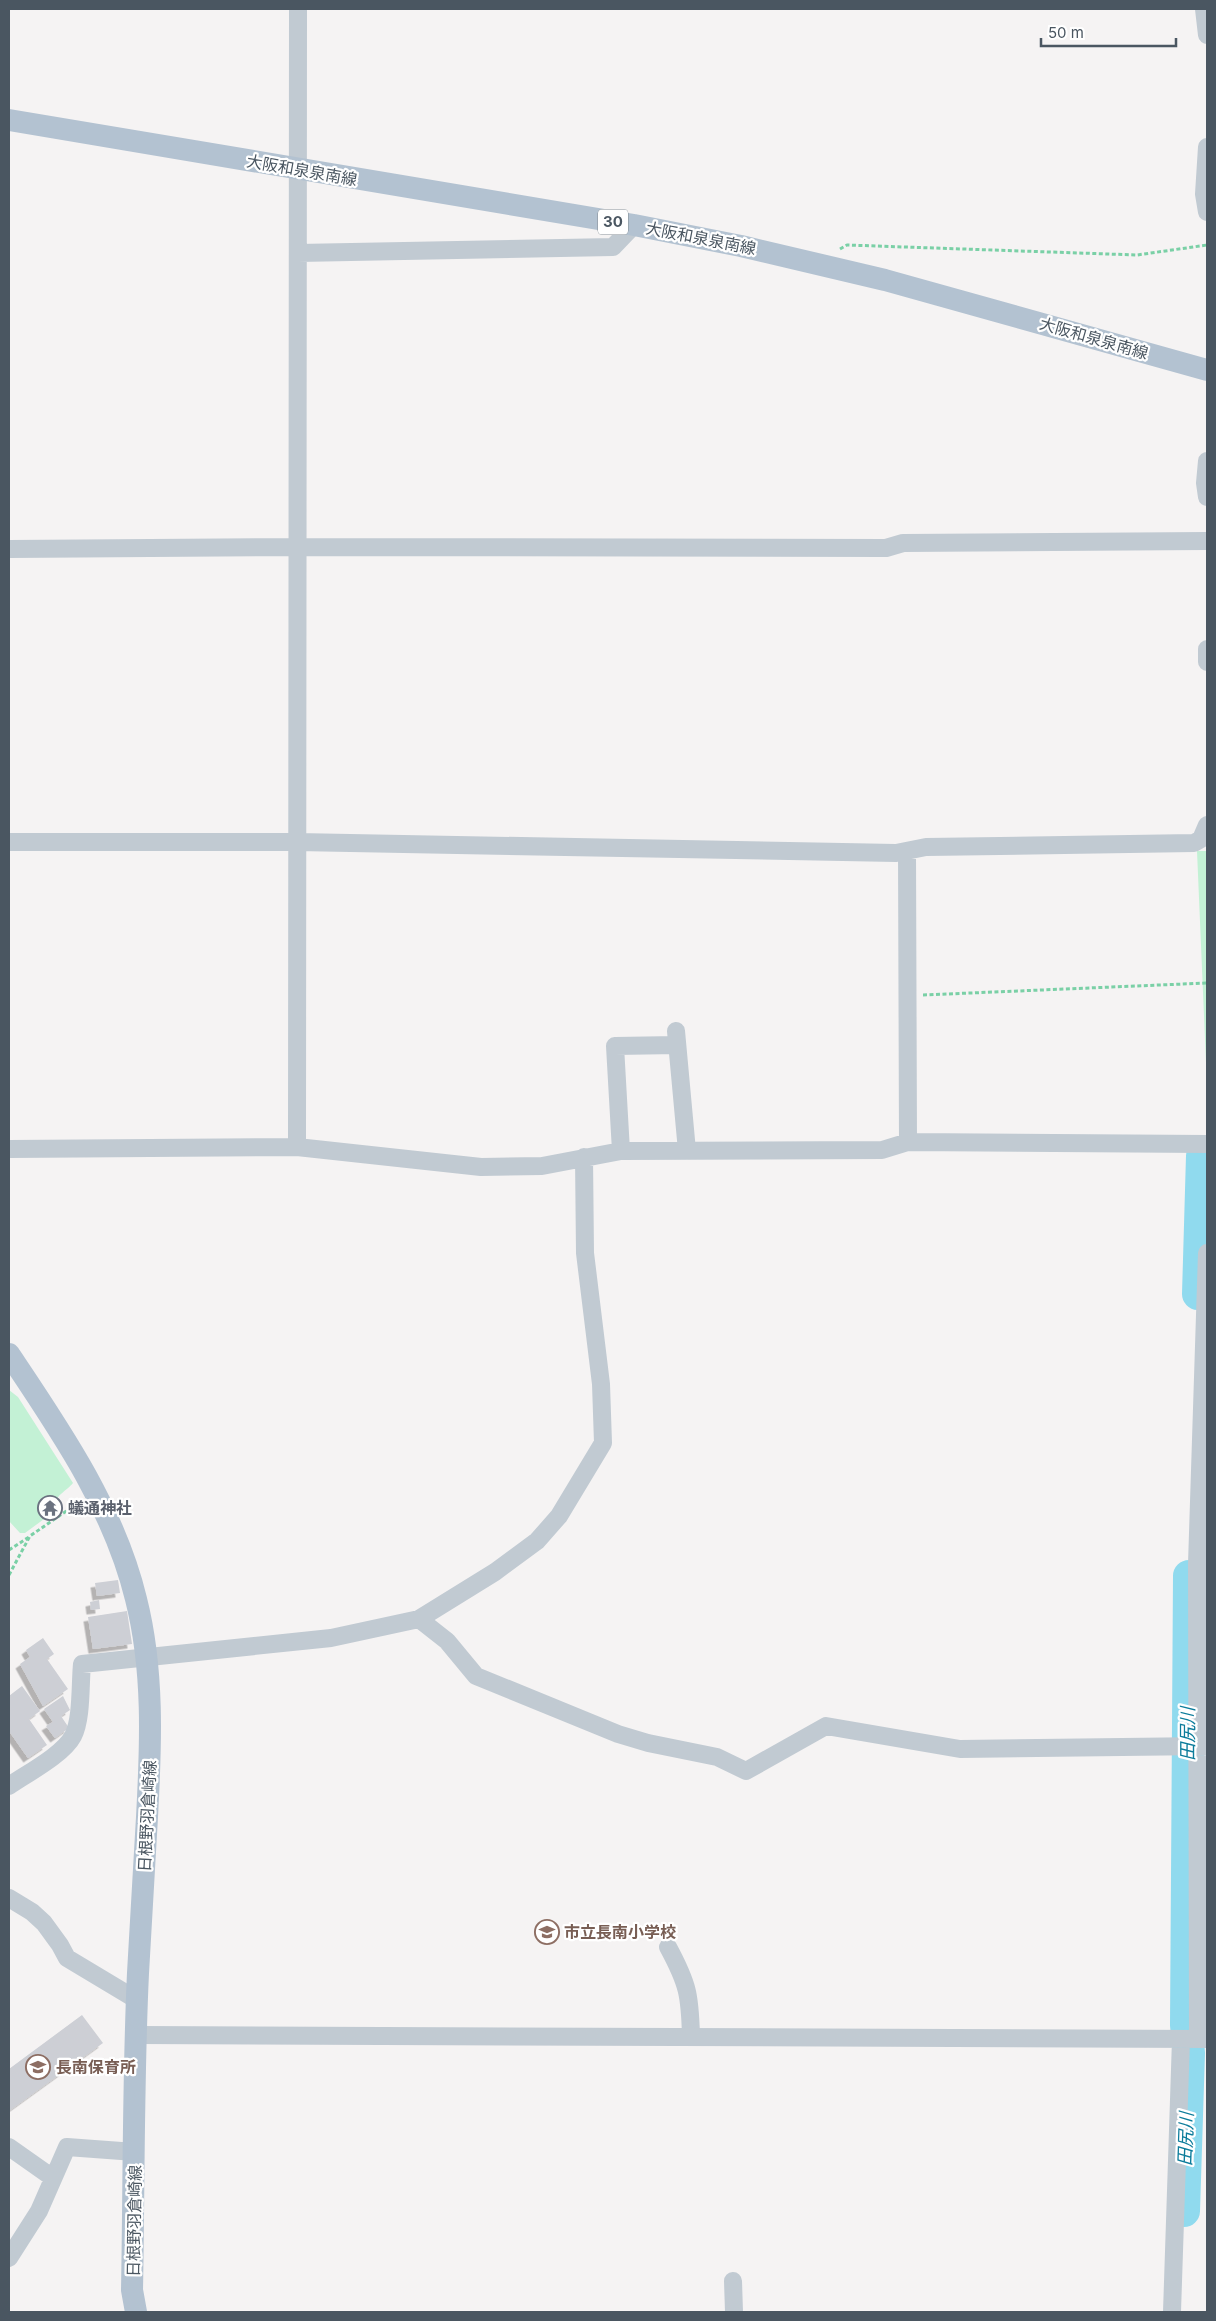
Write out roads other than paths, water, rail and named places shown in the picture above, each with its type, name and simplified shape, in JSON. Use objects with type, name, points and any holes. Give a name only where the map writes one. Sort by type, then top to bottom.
[{"type":"main road","name":"大阪和泉泉南線","points":[[9,120],[634,225],[742,246],[820,264],[1207,370]]},
{"type":"main road","name":"日根野羽倉崎線","points":[[9,1354],[54,1421],[96,1491],[121,1548],[136,1599],[147,1656],[151,1742],[137,2000],[132,2290],[136,2312]]},
{"type":"street","points":[[297,1147],[298,9]]},
{"type":"street","points":[[1204,9],[1207,35]]},
{"type":"street","points":[[1207,147],[1204,194],[1207,212]]},
{"type":"street","points":[[298,253],[613,247],[634,225]]},
{"type":"street","points":[[1207,461],[1205,483],[1207,497]]},
{"type":"street","points":[[9,549],[298,547],[886,548],[904,543],[1207,541]]},
{"type":"street","points":[[1207,649],[1207,662]]},
{"type":"street","points":[[9,842],[298,842],[876,852],[926,848],[1194,844],[1202,839],[1207,825]]},
{"type":"street","points":[[907,851],[908,1142]]},
{"type":"street","points":[[622,1151],[615,1046],[676,1038],[687,1151]]},
{"type":"street","points":[[9,1149],[297,1147],[481,1167],[542,1166],[622,1151],[882,1150],[908,1142],[1207,1144]]},
{"type":"street","points":[[9,1786],[64,1747],[73,1736],[78,1721],[82,1664],[331,1638],[419,1619],[495,1572],[537,1541],[559,1516],[603,1443],[601,1384],[585,1253],[584,1157]]},
{"type":"street","points":[[1172,2312],[1196,2039],[1202,1746],[1197,1564],[1207,1253]]},
{"type":"street","points":[[419,1619],[447,1641],[476,1676],[618,1734],[648,1743],[717,1757],[746,1771],[826,1726],[960,1749],[1202,1746]]},
{"type":"street","points":[[9,1898],[32,1912],[44,1923],[67,1958],[137,2000]]},
{"type":"street","points":[[668,1947],[684,1977],[690,2000],[691,2037]]},
{"type":"street","points":[[137,2035],[1196,2039]]},
{"type":"street","points":[[9,2147],[53,2178]]},
{"type":"street","points":[[9,2258],[39,2211],[67,2147],[135,2152]]},
{"type":"street","points":[[733,2281],[734,2312]]},
{"type":"waterway","name":"田尻川","points":[[1198,1294],[1202,1156]]},
{"type":"waterway","name":"田尻川","points":[[1184,2211],[1189,2053],[1186,2025],[1189,1576]]},
{"type":"place","name":"蟻通神社","points":[[50,1508]]},
{"type":"place","name":"市立長南小学校","points":[[547,1932]]},
{"type":"place","name":"長南保育所","points":[[38,2067]]}]
